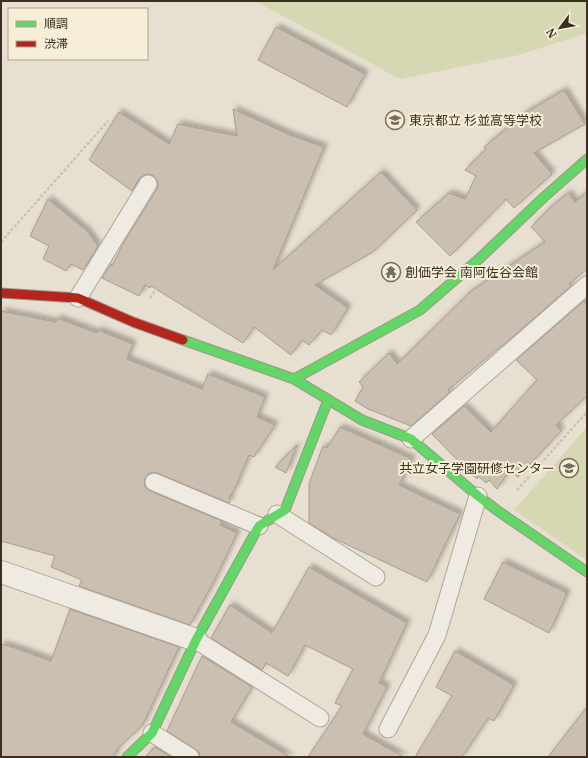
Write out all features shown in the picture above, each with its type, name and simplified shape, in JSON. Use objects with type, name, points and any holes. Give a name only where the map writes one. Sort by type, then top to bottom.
[{"type":"street","points":[[294,379],[420,310],[480,258],[542,198],[587,159]]},
{"type":"street","points":[[1,293],[78,298],[133,322],[294,379],[362,420],[411,438],[478,496],[587,572]]},
{"type":"street","points":[[127,757],[152,733],[196,640],[259,526],[285,510],[328,400]]},
{"type":"street","points":[[1,572],[196,640]]},
{"type":"lane","points":[[78,298],[148,184]]},
{"type":"lane","points":[[411,438],[587,285]]},
{"type":"lane","points":[[154,482],[259,526]]},
{"type":"lane","points":[[388,728],[437,635],[478,496]]},
{"type":"lane","points":[[277,514],[376,578]]},
{"type":"lane","points":[[196,640],[320,718]]},
{"type":"lane","points":[[152,733],[190,757]]},
{"type":"path","points":[[1,242],[108,121]]},
{"type":"path","points":[[133,322],[245,159]]},
{"type":"path","points":[[498,511],[587,412]]},
{"type":"green space","points":[[255,1],[587,1],[587,33],[519,55],[400,79]]},
{"type":"green space","name":"共立女子学園研修センター","points":[[587,427],[587,560],[514,510]]},
{"type":"building","points":[[276,27],[365,74],[347,107],[258,60]]},
{"type":"building","points":[[564,90],[585,124],[534,153],[552,174],[514,208],[506,199],[450,256],[416,222],[449,193],[465,199],[476,176],[465,170],[486,149],[484,147],[525,113]]},
{"type":"building","points":[[233,109],[290,135],[324,147],[273,270],[381,172],[417,210],[373,252],[315,285],[348,308],[331,335],[322,330],[309,345],[302,340],[291,355],[254,327],[243,343],[151,286],[150,288],[145,285],[139,296],[102,278],[111,264],[112,266],[123,244],[158,185],[154,176],[149,174],[144,175],[139,179],[132,191],[89,160],[119,112],[169,144],[178,124],[237,136]]},
{"type":"building","points":[[587,192],[587,269],[569,284],[571,286],[502,346],[448,390],[450,392],[411,426],[368,409],[355,401],[363,387],[359,382],[389,353],[397,364],[470,292],[545,242],[531,227],[551,207],[568,193],[575,202]]},
{"type":"building","points":[[48,199],[87,231],[98,246],[83,270],[71,264],[66,271],[43,259],[49,246],[30,236]]},
{"type":"building","points":[[584,301],[587,305],[587,396],[556,425],[561,431],[518,477],[509,471],[497,489],[489,480],[486,483],[478,476],[477,479],[432,434],[464,406],[491,432],[537,380],[516,360]]},
{"type":"building","points":[[1,311],[56,322],[57,318],[97,333],[98,330],[133,344],[127,359],[202,389],[208,374],[265,397],[257,417],[275,425],[254,457],[249,455],[235,488],[229,498],[231,499],[229,503],[157,473],[153,472],[148,474],[145,479],[144,484],[150,491],[222,521],[220,525],[237,533],[214,581],[190,625],[79,586],[82,580],[51,567],[55,556],[1,541]]},
{"type":"building","points":[[340,427],[412,459],[399,485],[460,514],[427,582],[333,538],[309,523],[309,484],[323,446],[327,448]]},
{"type":"building","points":[[297,445],[286,473],[275,467]]},
{"type":"building","points":[[503,562],[567,593],[549,633],[484,599]]},
{"type":"building","points":[[309,567],[407,623],[379,683],[387,687],[363,734],[404,757],[308,757],[342,706],[335,703],[353,669],[305,645],[288,676],[266,663],[262,670],[211,638],[230,605],[272,633]]},
{"type":"building","points":[[70,609],[179,647],[142,726],[118,748],[115,753],[115,757],[1,757],[1,644],[51,661]]},
{"type":"building","points":[[455,651],[514,685],[494,721],[488,718],[462,757],[415,757],[452,696],[436,687]]},
{"type":"building","points":[[202,656],[252,687],[231,722],[290,757],[200,757],[199,752],[167,731]]},
{"type":"building","points":[[587,707],[587,757],[548,757]]},
{"type":"building","points":[[155,747],[171,757],[145,757]]},
{"type":"traffic: fast","points":[[294,379],[420,310],[480,258],[543,198],[587,159]]},
{"type":"traffic: fast","points":[[183,340],[294,379],[362,420],[411,439],[478,496],[587,572]]},
{"type":"traffic: fast","points":[[127,757],[152,733],[196,640],[259,526],[285,510],[328,400]]},
{"type":"traffic: jam","points":[[1,293],[78,298],[133,322],[183,340]]},
{"type":"place","name":"東京都立 杉並高等学校","points":[[395,120]]},
{"type":"place","name":"創価学会 南阿佐谷会館","points":[[391,272]]},
{"type":"place","name":"共立女子学園研修センター","points":[[569,468]]}]
